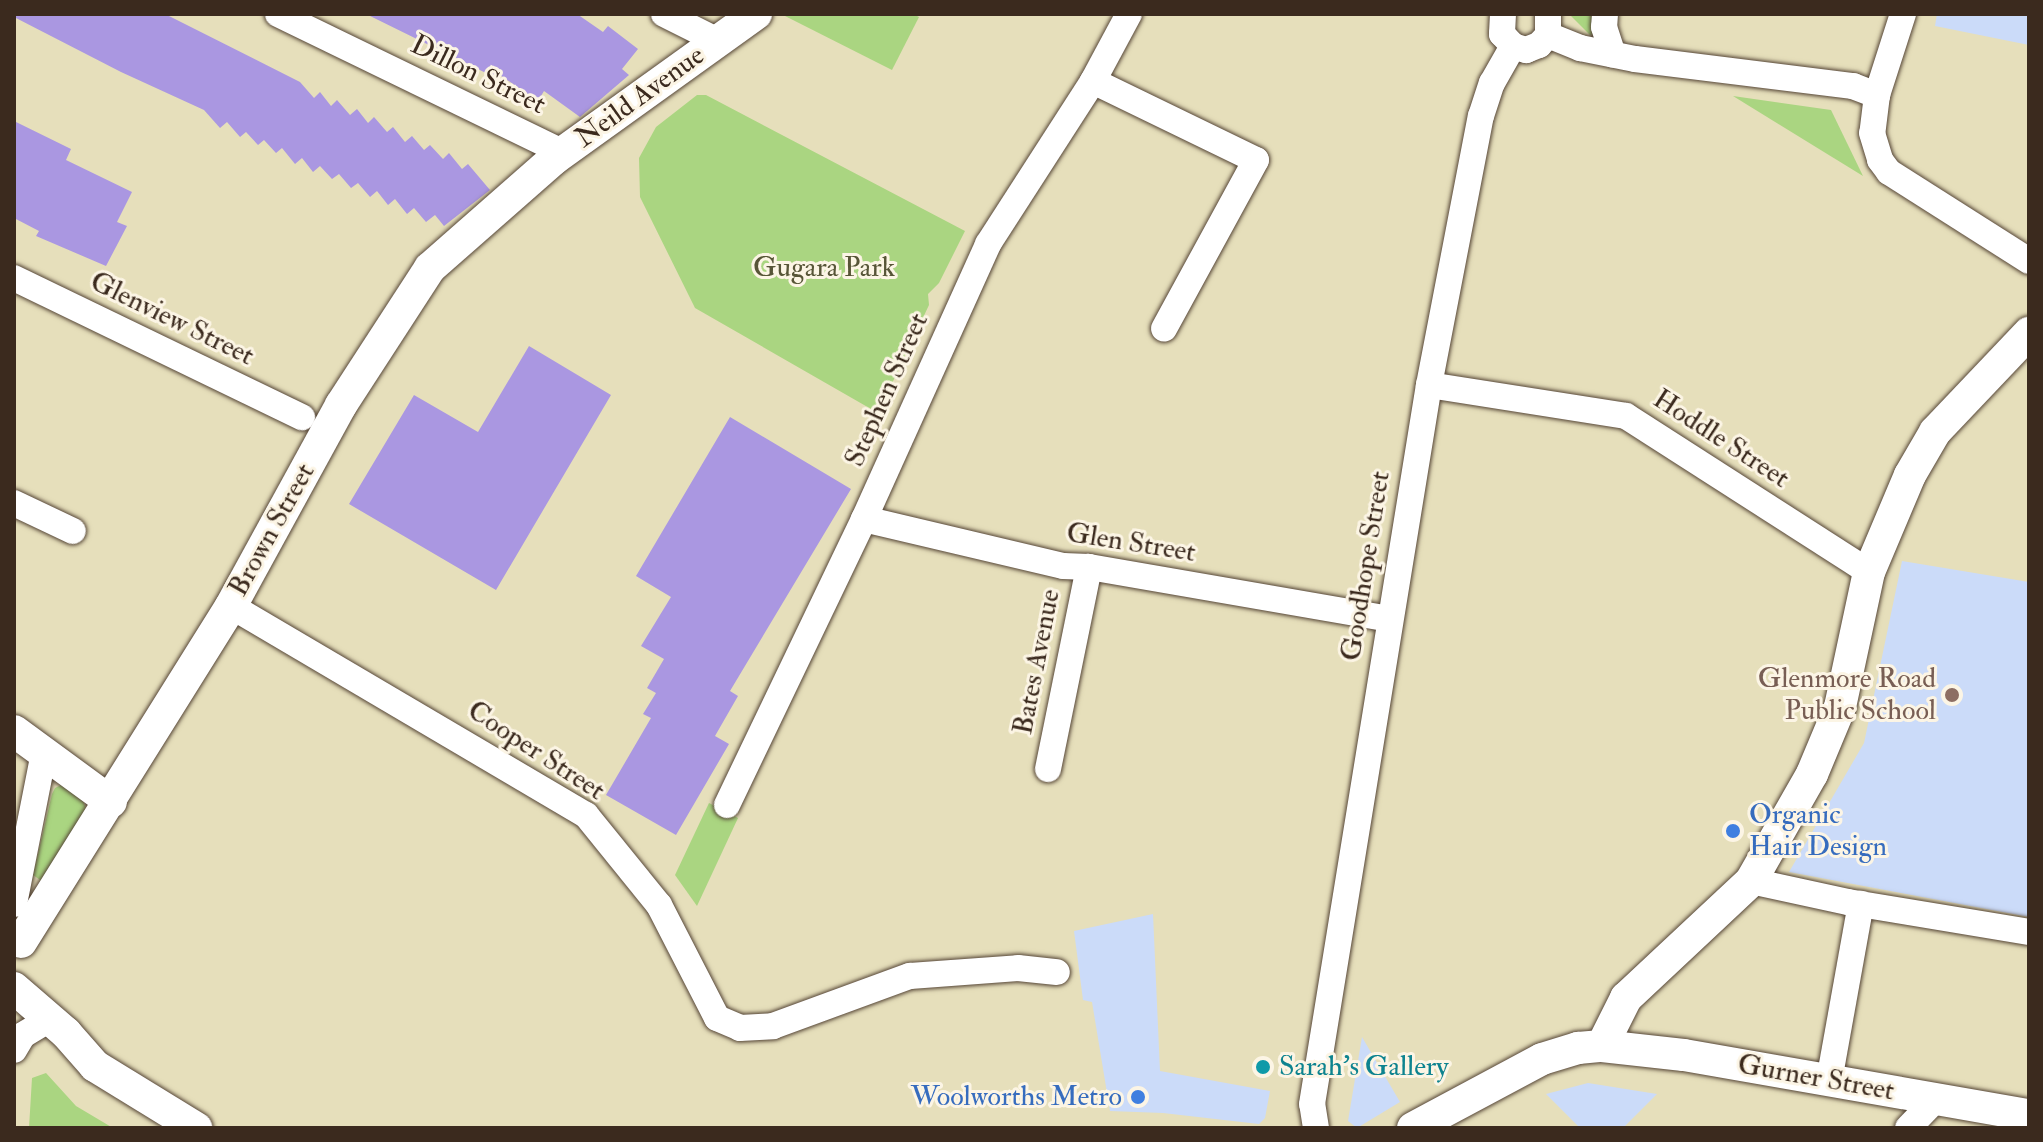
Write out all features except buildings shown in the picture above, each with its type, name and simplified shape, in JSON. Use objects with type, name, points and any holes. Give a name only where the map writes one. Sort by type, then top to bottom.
[{"type":"street","name":"Dillon Street","points":[[278,14],[564,153]]},
{"type":"street","points":[[664,14],[718,41]]},
{"type":"street","name":"Neild Avenue","points":[[564,153],[756,14]]},
{"type":"street","name":"Stephen Street","points":[[727,805],[864,519],[988,244],[1093,81],[1129,14]]},
{"type":"street","points":[[1503,14],[1502,34],[1513,46],[1533,49],[1548,24],[1580,48],[1853,86],[1877,95]]},
{"type":"street","points":[[1605,14],[1604,27],[1613,55]]},
{"type":"street","points":[[1903,14],[1877,95],[1872,133],[1880,160],[1889,172],[2029,261]]},
{"type":"street","name":"Goodhope Street","points":[[1297,1128],[1314,1116],[1389,619],[1429,385],[1481,116],[1492,83],[1513,46]]},
{"type":"street","points":[[1093,81],[1256,160],[1164,329]]},
{"type":"street","name":"Brown Street","points":[[17,962],[231,606],[341,405],[430,268],[499,204],[564,153]]},
{"type":"street","name":"Glenview Street","points":[[14,278],[302,417]]},
{"type":"street","points":[[1602,1046],[1626,998],[1751,881],[1812,774],[1840,707],[1869,572],[1910,475],[1935,432],[2029,333]]},
{"type":"street","name":"Hoddle Street","points":[[1429,385],[1626,416],[1869,572]]},
{"type":"street","points":[[14,503],[73,531]]},
{"type":"street","name":"Glen Street","points":[[864,519],[1063,566],[1089,567],[1389,619]]},
{"type":"street","name":"Bates Avenue","points":[[1048,769],[1089,567]]},
{"type":"street","name":"Cooper Street","points":[[231,606],[586,815],[659,905],[717,1018],[740,1028],[787,1021],[910,976],[1018,968],[1057,972]]},
{"type":"street","points":[[14,731],[111,802]]},
{"type":"street","points":[[14,904],[44,753]]},
{"type":"street","points":[[1751,881],[1861,904],[2029,932]]},
{"type":"street","points":[[1829,1081],[1861,904]]},
{"type":"street","points":[[17,962],[48,1020],[66,1033],[95,1066],[196,1128]]},
{"type":"street","points":[[14,1050],[23,1035],[48,1020]]},
{"type":"street","name":"Gurner Street","points":[[1474,1098],[1559,1053],[1602,1046],[1684,1055],[2029,1115]]},
{"type":"street","points":[[1413,1128],[1460,1101],[1474,1098]]},
{"type":"street","points":[[1442,1128],[1469,1111],[1474,1098]]},
{"type":"street","points":[[1908,1128],[1936,1099]]},
{"type":"shaded area","points":[[1937,14],[2029,14],[2029,45],[1935,26]]},
{"type":"shaded area","name":"Glenmore Road Public School","points":[[1902,561],[2029,582],[2029,917],[1789,872],[1864,743]]},
{"type":"shaded area","points":[[1153,914],[1160,1071],[1270,1091],[1265,1118],[1259,1124],[1163,1113],[1110,1111],[1092,1002],[1083,1000],[1074,931]]},
{"type":"shaded area","points":[[1362,1037],[1400,1102],[1357,1128],[1348,1121]]},
{"type":"shaded area","points":[[1588,1083],[1657,1094],[1623,1128],[1580,1128],[1546,1094]]},
{"type":"green space","points":[[913,14],[919,17],[892,70],[785,16]]},
{"type":"green space","points":[[1569,14],[1595,14],[1596,34],[1590,35]]},
{"type":"green space","name":"Gugara Park","points":[[697,95],[706,95],[965,231],[939,283],[928,294],[929,305],[878,413],[695,308],[640,197],[639,158],[656,127]]},
{"type":"green space","points":[[1733,96],[1831,110],[1863,176]]},
{"type":"green space","points":[[61,785],[83,800],[87,812],[43,882],[33,875],[52,794]]},
{"type":"green space","points":[[709,803],[738,818],[697,906],[675,875]]},
{"type":"green space","points":[[46,1073],[76,1106],[113,1128],[29,1128],[32,1078]]},
{"type":"place","name":"Glenmore Road Public School","points":[[1952,695]]},
{"type":"place","name":"Organic Hair Design","points":[[1733,831]]},
{"type":"place","name":"Sarah’s Gallery","points":[[1263,1067]]},
{"type":"place","name":"Woolworths Metro","points":[[1138,1097]]}]
